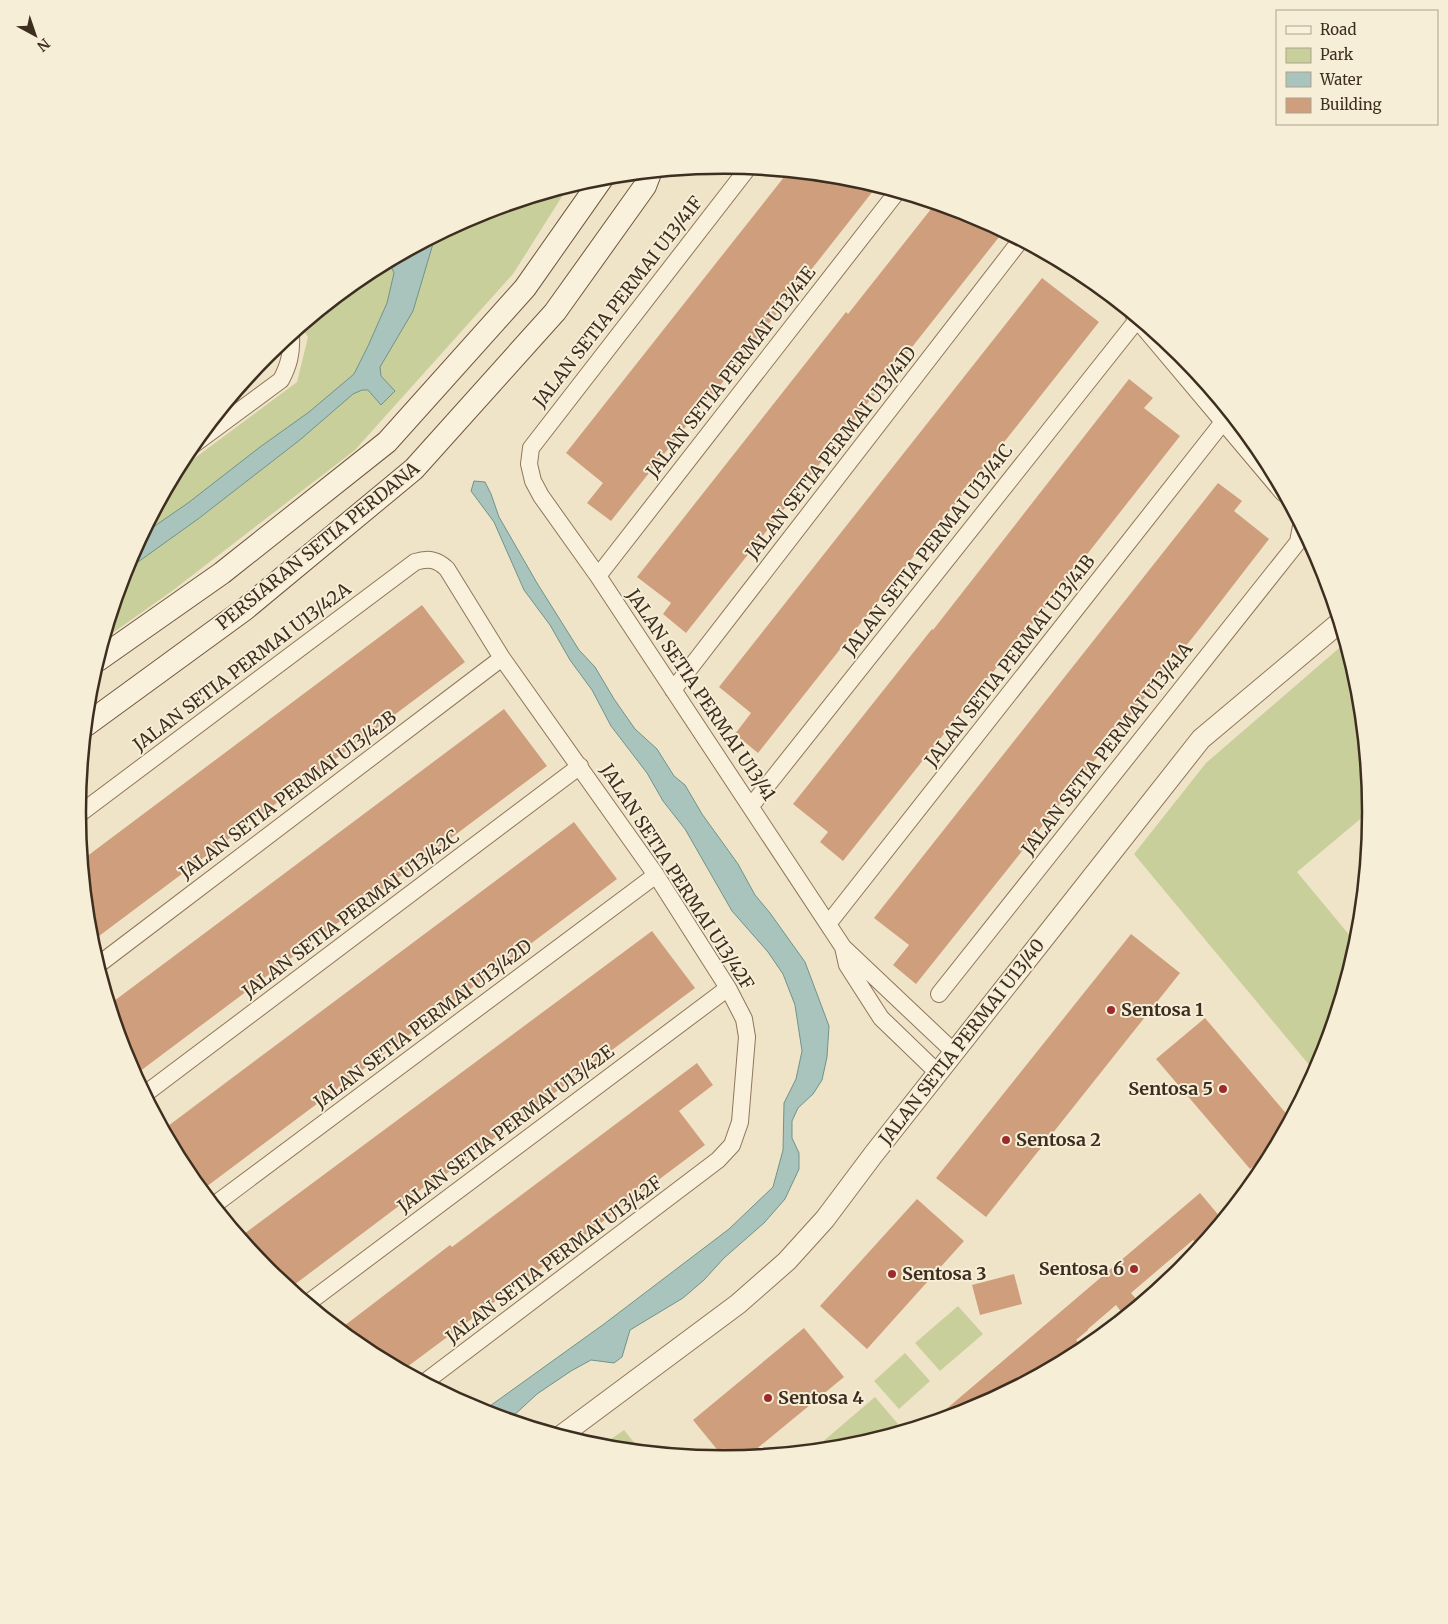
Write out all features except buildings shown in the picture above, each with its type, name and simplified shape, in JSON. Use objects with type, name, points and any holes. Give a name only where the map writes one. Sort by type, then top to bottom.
[{"type":"main road","name":"PERSIARAN SETIA PERDANA","points":[[94,719],[245,609],[414,470],[555,312],[645,186],[648,179]]},
{"type":"main road","points":[[106,654],[222,573],[388,442],[524,288],[596,188]]},
{"type":"street","name":"JALAN SETIA PERMAI U13/41F","points":[[530,464],[531,448],[743,175]]},
{"type":"street","name":"JALAN SETIA PERMAI U13/41E","points":[[598,576],[893,197]]},
{"type":"street","name":"JALAN SETIA PERMAI U13/41D","points":[[673,690],[1016,246]]},
{"type":"street","name":"JALAN SETIA PERMAI U13/41C","points":[[751,806],[1132,323]]},
{"type":"street","points":[[214,429],[281,380],[288,368],[291,345]]},
{"type":"street","points":[[1163,350],[1256,461]]},
{"type":"street","name":"JALAN SETIA PERMAI U13/41B","points":[[828,924],[1223,422]]},
{"type":"street","name":"JALAN SETIA PERMAI U13/41","points":[[530,464],[533,481],[541,496],[598,576],[843,947],[954,1052]]},
{"type":"street","name":"JALAN SETIA PERMAI U13/41A","points":[[939,994],[1298,542],[1299,537]]},
{"type":"street","name":"JALAN SETIA PERMAI U13/42A","points":[[86,809],[415,562],[424,559],[433,560]]},
{"type":"street","name":"JALAN SETIA PERMAI U13/42F","points":[[431,1378],[718,1160],[732,1145],[740,1122],[747,1037],[744,1018],[728,988],[656,875],[502,658],[447,569],[433,560]]},
{"type":"street","name":"JALAN SETIA PERMAI U13/40","points":[[569,1430],[738,1304],[787,1261],[825,1220],[873,1155],[1201,739],[1334,627]]},
{"type":"street","name":"JALAN SETIA PERMAI U13/42B","points":[[104,960],[502,658]]},
{"type":"street","name":"JALAN SETIA PERMAI U13/42C","points":[[150,1090],[580,766]]},
{"type":"street","name":"JALAN SETIA PERMAI U13/42D","points":[[219,1201],[656,875]]},
{"type":"street","name":"JALAN SETIA PERMAI U13/41","points":[[843,947],[847,965],[880,1018],[938,1073]]},
{"type":"street","name":"JALAN SETIA PERMAI U13/42E","points":[[313,1299],[728,988]]},
{"type":"green space","points":[[563,195],[513,274],[355,450],[172,591],[112,633],[135,568],[152,530],[193,459],[297,382],[308,337],[305,332],[336,306],[405,260],[442,240],[480,223],[519,208]]},
{"type":"green space","points":[[1340,647],[1356,729],[1362,818],[1297,872],[1349,935],[1340,977],[1328,1017],[1309,1065],[1134,854],[1206,763]]},
{"type":"green space","points":[[958,1306],[983,1334],[940,1371],[915,1343]]},
{"type":"green space","points":[[905,1353],[930,1381],[899,1409],[874,1381]]},
{"type":"green space","points":[[875,1397],[898,1424],[889,1428],[823,1441]]},
{"type":"green space","points":[[624,1430],[634,1443],[611,1439]]},
{"type":"water","points":[[433,245],[413,311],[380,367],[381,376],[395,391],[381,405],[368,390],[362,390],[353,394],[301,439],[198,519],[138,562],[154,526],[309,412],[354,374],[387,303],[394,273],[392,268]]},
{"type":"water","points":[[474,481],[485,482],[499,517],[579,650],[595,667],[635,729],[657,749],[674,776],[685,785],[702,814],[738,864],[755,895],[805,962],[829,1026],[827,1057],[822,1080],[813,1094],[798,1108],[792,1121],[792,1138],[799,1153],[799,1169],[785,1199],[764,1223],[683,1298],[630,1330],[622,1357],[614,1363],[591,1360],[537,1394],[515,1414],[491,1405],[604,1324],[729,1229],[773,1187],[783,1150],[784,1103],[796,1079],[802,1051],[795,1005],[783,974],[768,952],[732,911],[685,829],[663,801],[647,773],[611,726],[592,690],[570,660],[550,625],[524,590],[494,522],[471,491]]},
{"type":"place","name":"Sentosa 1","points":[[1111,1010]]},
{"type":"place","name":"Sentosa 5","points":[[1223,1089]]},
{"type":"place","name":"Sentosa 2","points":[[1006,1140]]},
{"type":"place","name":"Sentosa 6","points":[[1134,1269]]},
{"type":"place","name":"Sentosa 3","points":[[892,1274]]},
{"type":"place","name":"Sentosa 4","points":[[768,1398]]}]
